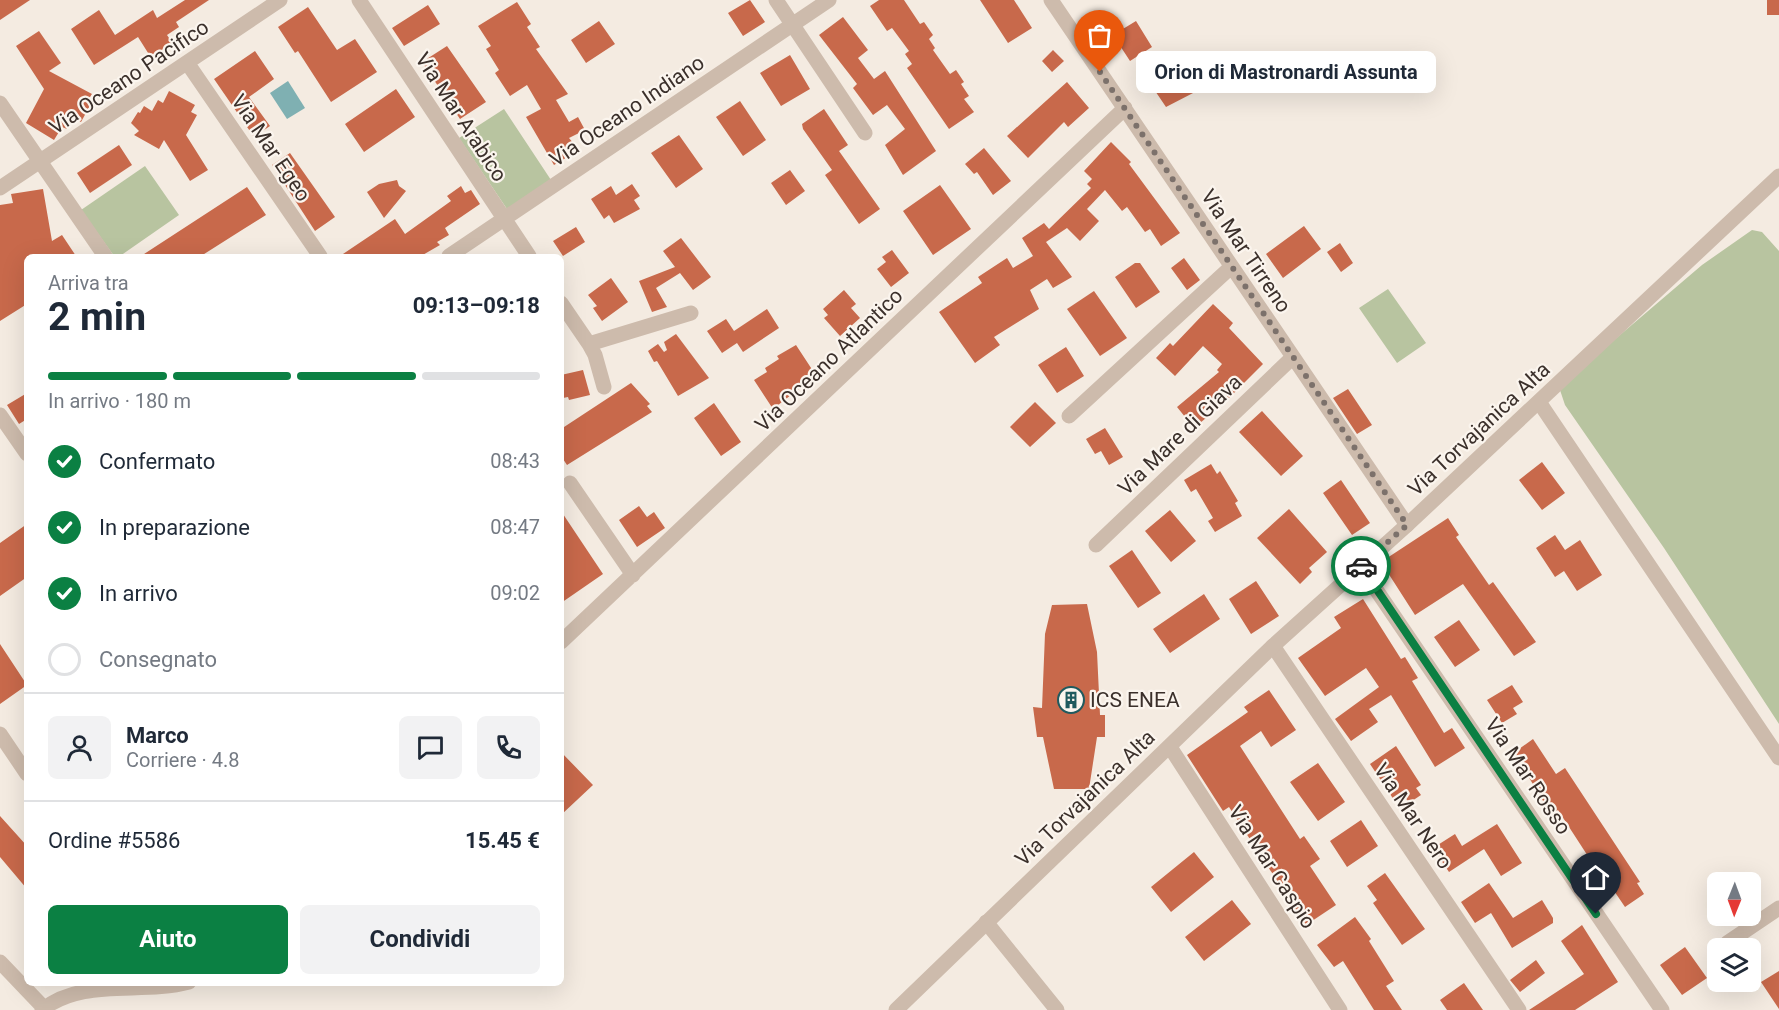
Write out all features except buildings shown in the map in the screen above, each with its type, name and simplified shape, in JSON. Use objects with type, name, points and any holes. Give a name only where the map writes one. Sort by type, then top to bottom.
[{"type":"street","name":"Via Oceano Pacifico","points":[[0,188],[188,64],[279,0]]},
{"type":"street","name":"Via Mar Arabico","points":[[359,0],[528,254]]},
{"type":"street","points":[[776,0],[865,133]]},
{"type":"street","name":"Via Oceano Indiano","points":[[452,254],[830,0]]},
{"type":"street","name":"Via Mar Tirreno","points":[[1052,0],[1230,268],[1407,525]]},
{"type":"street","name":"Via Mar Egeo","points":[[188,64],[319,254]]},
{"type":"street","points":[[0,103],[104,254]]},
{"type":"street","name":"Via Oceano Atlantico","points":[[564,639],[1125,108]]},
{"type":"street","name":"Via Torvajanica Alta","points":[[896,1010],[1273,646],[1407,525],[1779,176]]},
{"type":"street","points":[[1069,416],[1230,268]]},
{"type":"street","points":[[564,307],[595,355],[604,387]]},
{"type":"street","points":[[589,344],[691,314]]},
{"type":"street","name":"Via Mare di Giava","points":[[1096,545],[1293,357]]},
{"type":"street","points":[[1539,402],[1779,758]]},
{"type":"street","points":[[0,415],[24,450]]},
{"type":"street","points":[[570,483],[633,575]]},
{"type":"street","name":"Via Mar Rosso","points":[[1360,566],[1662,1010]]},
{"type":"street","name":"Via Mar Nero","points":[[1273,646],[1519,1010]]},
{"type":"street","points":[[0,734],[24,770]]},
{"type":"street","name":"Via Mar Caspio","points":[[1170,747],[1340,1010]]},
{"type":"street","points":[[1735,938],[1779,909]]},
{"type":"street","points":[[986,922],[1057,1010]]},
{"type":"street","points":[[0,962],[43,1009],[67,996],[82,992],[148,986]]},
{"type":"green space","points":[[504,109],[551,180],[507,209],[459,138]]},
{"type":"green space","points":[[145,166],[179,215],[123,254],[113,254],[81,210]]},
{"type":"green space","points":[[1752,230],[1762,232],[1779,251],[1779,724],[1664,548],[1565,405],[1559,387],[1702,265]]},
{"type":"green space","points":[[1388,289],[1426,343],[1397,363],[1359,308]]},
{"type":"water","points":[[288,81],[305,108],[287,119],[270,93]]},
{"type":"way so far","points":[[1100,72],[1230,268],[1407,525],[1361,566]]},
{"type":"place","name":"Orion di Mastronardi Assunta","points":[[1100,72]]},
{"type":"place","name":"ICS ENEA","points":[[1071,700]]},
{"type":"route","points":[[1361,566],[1596,914]]}]
